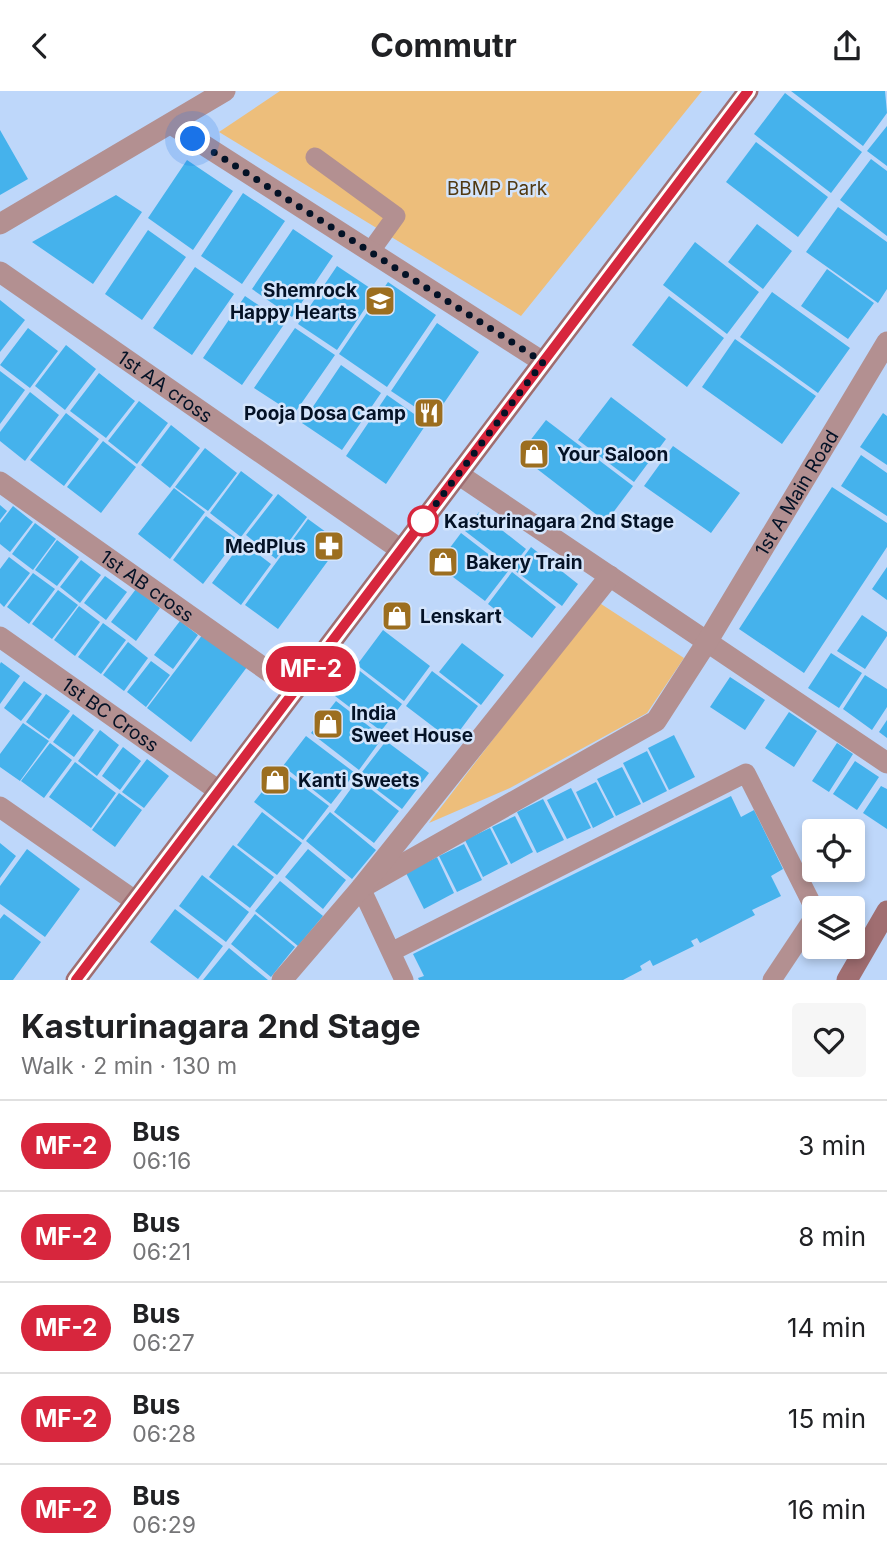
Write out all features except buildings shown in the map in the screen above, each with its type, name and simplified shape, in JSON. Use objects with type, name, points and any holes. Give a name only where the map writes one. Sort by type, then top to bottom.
[{"type":"main road","points":[[76,980],[748,91]]},
{"type":"main road","points":[[847,980],[887,911]]},
{"type":"street","points":[[0,224],[225,91]]},
{"type":"street","points":[[171,124],[543,362]]},
{"type":"street","name":"1st AA cross","points":[[0,272],[401,550]]},
{"type":"street","name":"1st A Main Road","points":[[361,888],[656,721],[707,642],[887,342]]},
{"type":"street","points":[[458,474],[887,763]]},
{"type":"street","name":"1st AB cross","points":[[0,482],[295,690]]},
{"type":"street","points":[[282,980],[361,888],[610,576]]},
{"type":"street","name":"1st BC Cross","points":[[0,637],[219,791]]},
{"type":"street","points":[[0,807],[135,901]]},
{"type":"lane","points":[[315,157],[396,216],[370,252]]},
{"type":"lane","points":[[391,952],[746,773],[808,896]]},
{"type":"lane","points":[[361,888],[404,980]]},
{"type":"lane","points":[[772,980],[802,935]]},
{"type":"green space","name":"BBMP Park","points":[[280,91],[702,91],[521,316],[219,132]]},
{"type":"green space","points":[[598,602],[684,658],[647,713],[510,788],[429,823]]},
{"type":"bus line","name":"MF-2","points":[[76,980],[748,91]]},
{"type":"place","name":"Shemrock Happy Hearts","points":[[380,301]]},
{"type":"place","name":"Pooja Dosa Camp","points":[[429,413]]},
{"type":"place","name":"Your Saloon","points":[[534,454]]},
{"type":"place","name":"Kasturinagara 2nd Stage","points":[[423,521]]},
{"type":"place","name":"MedPlus","points":[[329,546]]},
{"type":"place","name":"Bakery Train","points":[[443,562]]},
{"type":"place","name":"Lenskart","points":[[397,616]]},
{"type":"place","name":"India Sweet House","points":[[328,724]]},
{"type":"place","name":"Kanti Sweets","points":[[275,780]]},
{"type":"route","points":[[193,139],[543,362],[423,521]]}]
